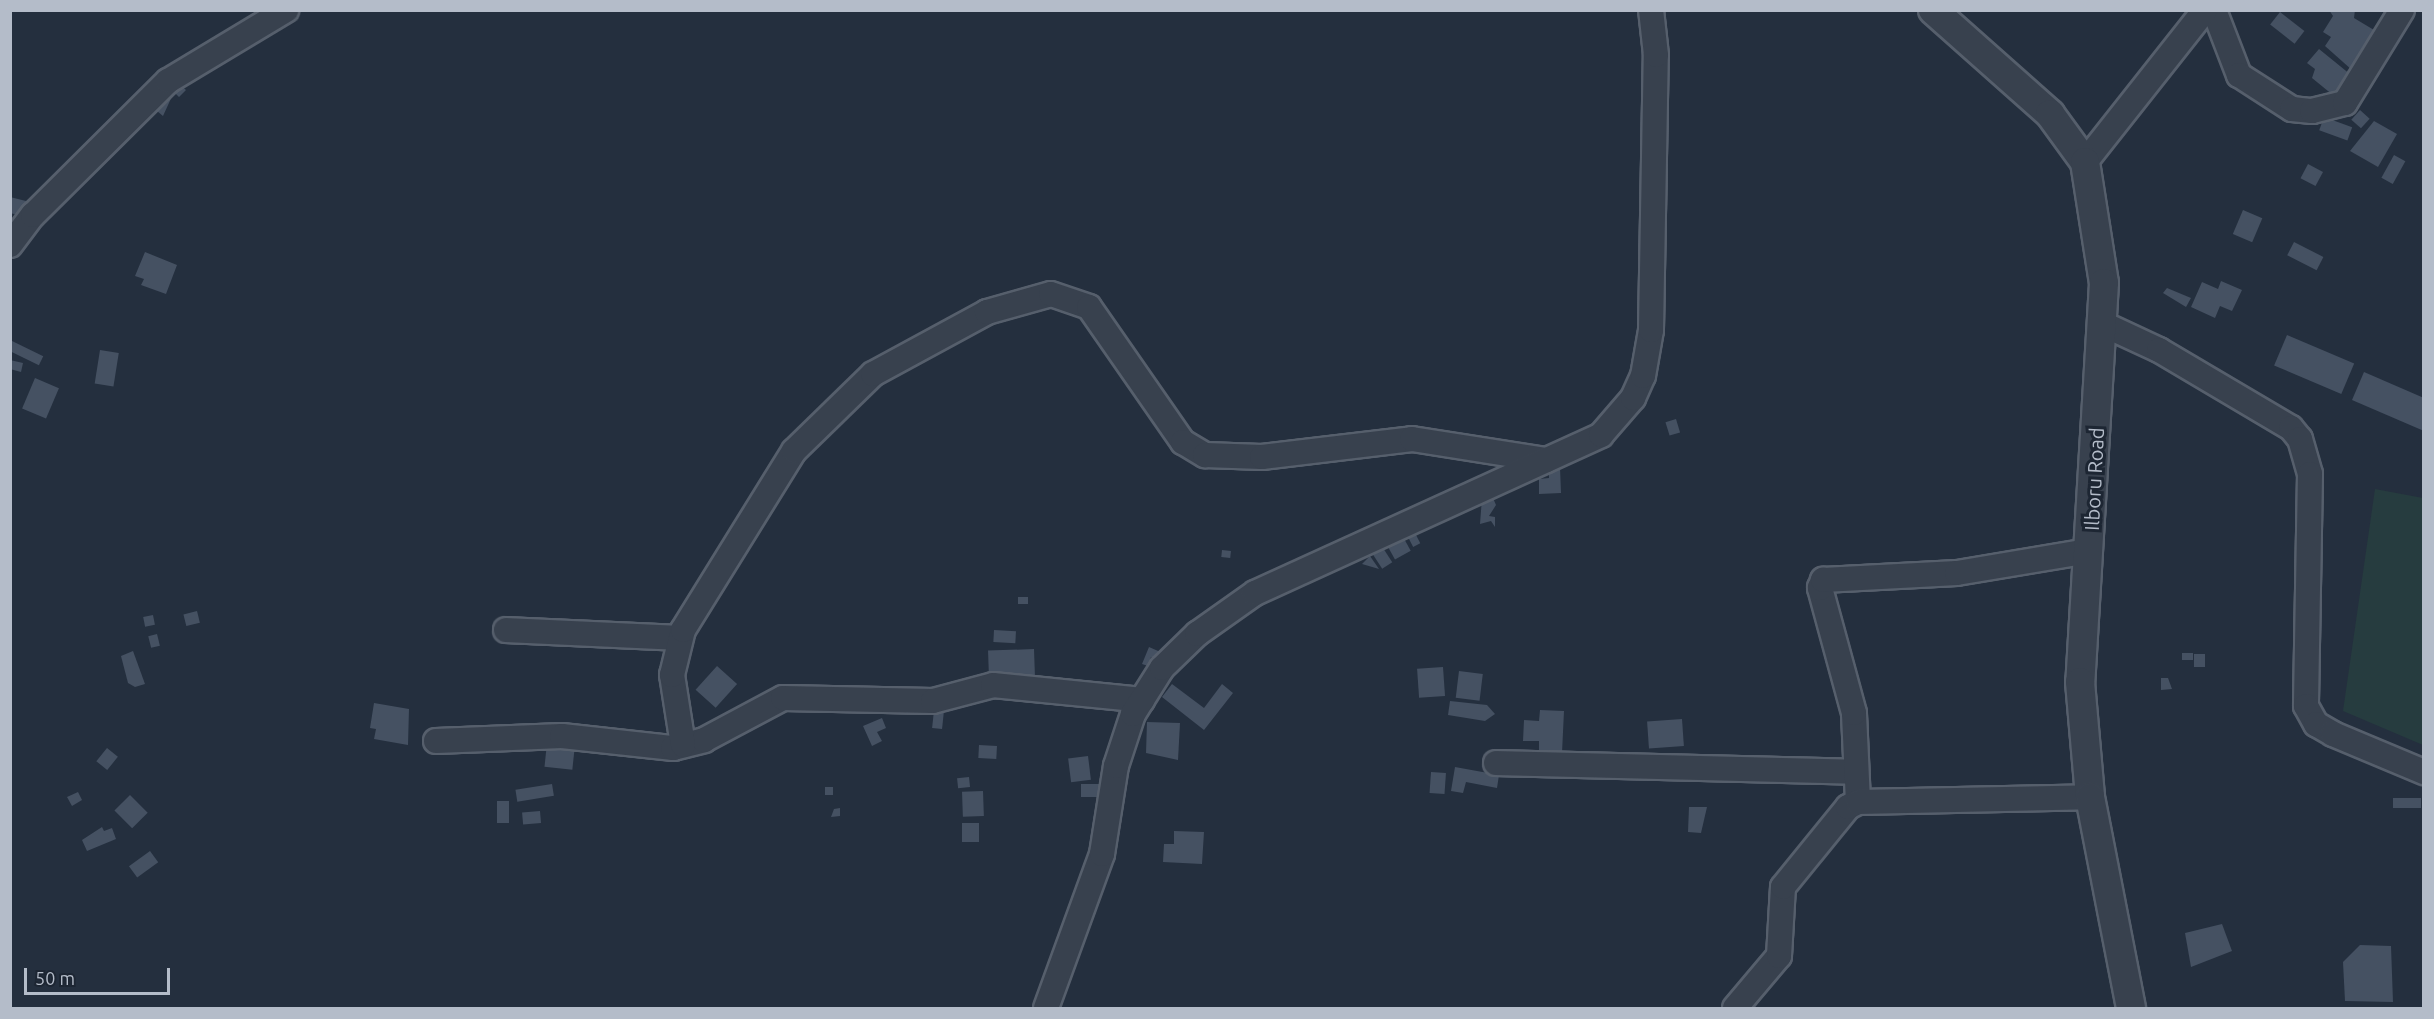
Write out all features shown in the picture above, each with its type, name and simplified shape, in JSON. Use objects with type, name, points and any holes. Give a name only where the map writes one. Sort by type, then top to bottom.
[{"type":"street","points":[[10,245],[33,215],[168,81],[286,10]]},
{"type":"street","points":[[1046,1008],[1102,854],[1116,766],[1142,700],[1162,668],[1197,634],[1255,593],[1601,435],[1619,420],[1644,376],[1651,318],[1656,55],[1651,10]]},
{"type":"street","name":"Ilboru Road","points":[[1933,10],[2050,114],[2085,162],[2104,283],[2090,551],[2080,682],[2090,798],[2131,1008]]},
{"type":"street","points":[[2085,162],[2205,10]]},
{"type":"street","points":[[2214,10],[2239,75],[2292,109],[2312,111],[2345,103],[2402,10]]},
{"type":"street","points":[[683,745],[672,675],[681,638],[794,451],[817,424],[873,374],[987,312],[1034,297],[1065,296],[1089,307],[1183,442],[1205,455],[1262,457],[1412,439],[1546,460]]},
{"type":"street","points":[[2103,324],[2159,350],[2291,428],[2300,439],[2310,474],[2306,706],[2316,724],[2333,734],[2424,772]]},
{"type":"street","points":[[1858,802],[1853,772],[1854,713],[1820,588],[1822,580],[1957,573],[2090,551]]},
{"type":"street","points":[[506,630],[681,638]]},
{"type":"street","points":[[436,741],[562,735],[651,748],[683,745],[783,698],[933,701],[993,684],[1015,684],[1142,700]]},
{"type":"street","points":[[1496,763],[1853,772]]},
{"type":"street","points":[[1735,1008],[1779,956],[1783,887],[1858,802],[2090,798]]},
{"type":"green space","points":[[2375,489],[2423,498],[2423,745],[2343,711]]},
{"type":"building","points":[[2329,10],[2355,10],[2354,18],[2374,30],[2367,42],[2376,47],[2352,70],[2325,46],[2331,37],[2323,32],[2333,16]]},
{"type":"building","points":[[2280,12],[2304,31],[2295,44],[2270,25]]},
{"type":"building","points":[[2319,49],[2356,79],[2339,100],[2312,78],[2315,69],[2307,63]]},
{"type":"building","points":[[174,80],[186,90],[179,97],[174,92],[163,116],[151,106]]},
{"type":"building","points":[[2360,110],[2370,119],[2361,128],[2351,120]]},
{"type":"building","points":[[2324,117],[2352,127],[2347,140],[2319,130]]},
{"type":"building","points":[[2374,121],[2397,134],[2378,167],[2350,151]]},
{"type":"building","points":[[2394,155],[2405,161],[2393,184],[2381,178]]},
{"type":"building","points":[[2308,164],[2323,172],[2315,186],[2300,178]]},
{"type":"building","points":[[10,197],[30,202],[26,217],[10,213]]},
{"type":"building","points":[[2243,210],[2262,218],[2252,242],[2233,234]]},
{"type":"building","points":[[2294,242],[2323,257],[2317,270],[2287,255]]},
{"type":"building","points":[[145,252],[177,265],[166,294],[141,285],[144,279],[135,276]]},
{"type":"building","points":[[2221,281],[2242,290],[2232,311],[2220,306],[2215,318],[2191,307],[2202,282],[2218,289]]},
{"type":"building","points":[[2167,288],[2191,298],[2186,307],[2163,293]]},
{"type":"building","points":[[2287,335],[2354,364],[2341,394],[2274,365]]},
{"type":"building","points":[[10,340],[43,356],[39,365],[10,351]]},
{"type":"building","points":[[100,350],[119,353],[113,387],[95,384]]},
{"type":"building","points":[[10,360],[23,363],[21,372],[10,369]]},
{"type":"building","points":[[2364,372],[2424,398],[2424,431],[2352,400]]},
{"type":"building","points":[[35,378],[59,388],[46,419],[22,408]]},
{"type":"building","points":[[1676,419],[1680,432],[1670,436],[1665,422]]},
{"type":"building","points":[[1549,467],[1560,467],[1561,493],[1539,494],[1539,479],[1549,478]]},
{"type":"building","points":[[1482,498],[1493,498],[1496,505],[1489,516],[1495,517],[1495,527],[1491,521],[1480,524]]},
{"type":"building","points":[[1413,529],[1420,543],[1413,547],[1406,533]]},
{"type":"building","points":[[1402,535],[1411,551],[1395,559],[1386,544]]},
{"type":"building","points":[[1383,548],[1392,562],[1382,569],[1373,555]]},
{"type":"building","points":[[1222,550],[1231,551],[1230,558],[1221,557]]},
{"type":"building","points":[[1370,556],[1379,569],[1362,564]]},
{"type":"building","points":[[1018,597],[1028,597],[1028,604],[1018,604]]},
{"type":"building","points":[[197,611],[200,623],[186,626],[183,614]]},
{"type":"building","points":[[153,615],[155,625],[145,627],[143,617]]},
{"type":"building","points":[[994,630],[1016,631],[1015,643],[993,642]]},
{"type":"building","points":[[157,634],[160,646],[151,648],[148,636]]},
{"type":"building","points":[[1149,647],[1165,654],[1162,662],[1151,657],[1148,666],[1142,664]]},
{"type":"building","points":[[1034,649],[1035,675],[989,677],[988,651]]},
{"type":"building","points":[[133,651],[145,684],[135,687],[128,683],[121,656]]},
{"type":"building","points":[[2182,653],[2193,653],[2193,660],[2182,660]]},
{"type":"building","points":[[2194,654],[2205,654],[2205,667],[2194,667]]},
{"type":"building","points":[[717,666],[737,684],[716,708],[696,690]]},
{"type":"building","points":[[1443,667],[1445,696],[1419,698],[1417,669]]},
{"type":"building","points":[[1459,671],[1483,674],[1480,701],[1456,698]]},
{"type":"building","points":[[2161,678],[2168,678],[2172,689],[2161,690]]},
{"type":"building","points":[[1172,684],[1204,708],[1222,684],[1233,693],[1204,730],[1162,697]]},
{"type":"building","points":[[1450,701],[1487,705],[1495,714],[1485,721],[1448,715]]},
{"type":"building","points":[[374,703],[409,709],[408,745],[374,739],[376,729],[370,728]]},
{"type":"building","points":[[934,710],[944,711],[942,729],[932,728]]},
{"type":"building","points":[[1540,710],[1564,711],[1562,753],[1539,751],[1539,741],[1523,741],[1524,720],[1539,721]]},
{"type":"building","points":[[882,718],[886,728],[877,732],[882,741],[872,746],[863,726]]},
{"type":"building","points":[[1682,719],[1684,746],[1649,748],[1647,721]]},
{"type":"building","points":[[1147,722],[1180,723],[1178,760],[1146,753]]},
{"type":"building","points":[[547,743],[575,746],[572,770],[544,767]]},
{"type":"building","points":[[979,745],[997,746],[996,759],[978,758]]},
{"type":"building","points":[[107,748],[118,757],[107,770],[96,761]]},
{"type":"building","points":[[1088,756],[1091,780],[1071,782],[1068,758]]},
{"type":"building","points":[[1455,767],[1499,775],[1497,788],[1466,782],[1463,793],[1451,791]]},
{"type":"building","points":[[1431,772],[1446,773],[1444,794],[1430,793]]},
{"type":"building","points":[[969,777],[970,787],[958,788],[957,778]]},
{"type":"building","points":[[552,784],[554,796],[517,802],[515,790]]},
{"type":"building","points":[[1081,784],[1101,784],[1101,797],[1081,797]]},
{"type":"building","points":[[825,787],[833,787],[833,795],[825,795]]},
{"type":"building","points":[[983,791],[984,816],[963,817],[962,792]]},
{"type":"building","points":[[78,792],[82,800],[72,806],[67,797]]},
{"type":"building","points":[[130,795],[148,813],[132,828],[114,811]]},
{"type":"building","points":[[2393,798],[2421,798],[2421,808],[2393,808]]},
{"type":"building","points":[[497,801],[509,801],[509,823],[497,823]]},
{"type":"building","points":[[1689,807],[1707,807],[1701,833],[1688,832]]},
{"type":"building","points":[[840,808],[840,816],[831,817],[834,809]]},
{"type":"building","points":[[540,811],[541,823],[523,825],[522,813]]},
{"type":"building","points":[[962,823],[979,823],[979,842],[962,842]]},
{"type":"building","points":[[102,827],[104,831],[112,828],[116,839],[87,851],[82,840]]},
{"type":"building","points":[[1174,831],[1204,832],[1202,864],[1163,862],[1164,844],[1174,844]]},
{"type":"building","points":[[150,851],[158,862],[137,878],[129,866]]},
{"type":"building","points":[[2222,924],[2232,951],[2191,967],[2185,933]]},
{"type":"building","points":[[2360,945],[2391,946],[2393,1002],[2345,1001],[2343,962]]}]
